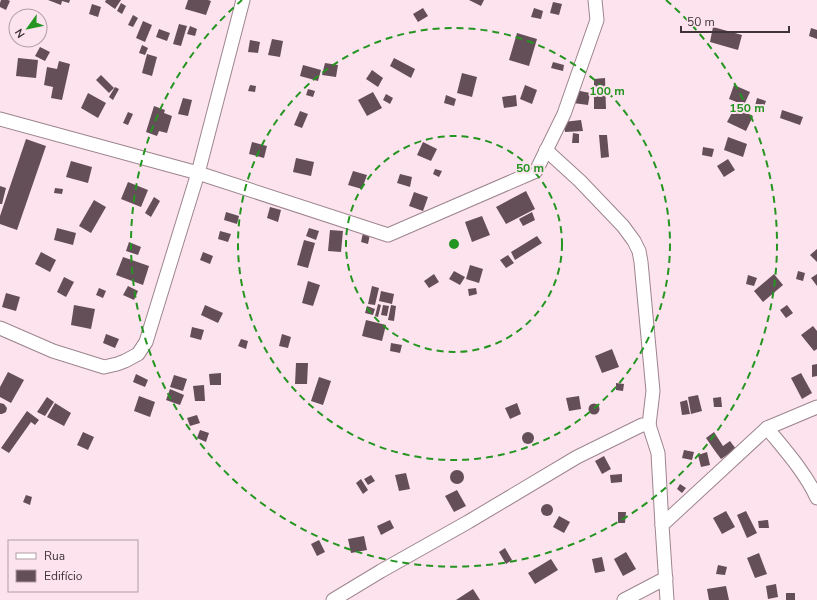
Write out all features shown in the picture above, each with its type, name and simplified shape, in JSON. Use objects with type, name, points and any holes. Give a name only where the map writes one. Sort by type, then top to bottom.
[{"type":"street","points":[[0,328],[53,351],[104,366],[126,361],[138,354],[146,342],[198,173],[243,0]]},
{"type":"street","points":[[0,119],[198,173],[388,235],[536,171],[564,114],[598,20],[596,0]]},
{"type":"street","points":[[546,150],[623,226],[639,251],[653,391],[649,425],[658,453],[667,600]]},
{"type":"street","points":[[662,525],[767,428],[817,407]]},
{"type":"street","points":[[333,600],[381,570],[468,522],[577,457],[642,425],[649,425]]},
{"type":"street","points":[[767,428],[803,473],[814,490],[817,498]]},
{"type":"street","points":[[624,600],[666,578]]},
{"type":"building","points":[[1,0],[10,1],[6,10],[0,7]]},
{"type":"building","points":[[48,0],[70,0],[69,3],[62,1],[61,5]]},
{"type":"building","points":[[106,0],[121,0],[115,9],[105,2]]},
{"type":"building","points":[[188,0],[211,1],[206,15],[185,9]]},
{"type":"building","points":[[469,0],[484,0],[481,6]]},
{"type":"building","points":[[553,2],[562,4],[559,15],[550,13]]},
{"type":"building","points":[[121,3],[126,6],[122,14],[117,11]]},
{"type":"building","points":[[92,4],[101,7],[98,17],[89,14]]},
{"type":"building","points":[[423,8],[428,16],[418,22],[413,14]]},
{"type":"building","points":[[534,8],[543,11],[541,19],[531,17]]},
{"type":"building","points":[[133,15],[138,18],[133,27],[128,25]]},
{"type":"building","points":[[143,21],[152,25],[145,42],[136,38]]},
{"type":"building","points":[[179,24],[187,26],[181,46],[173,44]]},
{"type":"building","points":[[190,26],[197,29],[195,36],[187,34]]},
{"type":"building","points":[[713,27],[742,35],[738,50],[710,42]]},
{"type":"building","points":[[811,28],[817,30],[817,39],[809,36]]},
{"type":"building","points":[[159,29],[170,33],[167,41],[156,37]]},
{"type":"building","points":[[517,33],[537,39],[529,66],[509,60]]},
{"type":"building","points":[[272,39],[283,41],[280,57],[268,55]]},
{"type":"building","points":[[250,40],[260,42],[258,53],[248,52]]},
{"type":"building","points":[[142,45],[148,48],[145,55],[139,53]]},
{"type":"building","points":[[39,48],[50,52],[45,61],[35,56]]},
{"type":"building","points":[[147,54],[157,57],[152,76],[142,73]]},
{"type":"building","points":[[18,58],[38,60],[36,78],[16,76]]},
{"type":"building","points":[[394,58],[415,69],[411,78],[390,66]]},
{"type":"building","points":[[59,61],[70,64],[62,100],[51,98],[53,87],[44,85],[47,67],[57,69]]},
{"type":"building","points":[[553,62],[564,65],[563,71],[551,68]]},
{"type":"building","points":[[325,63],[338,65],[336,77],[322,75]]},
{"type":"building","points":[[303,65],[321,70],[318,81],[300,76]]},
{"type":"building","points":[[372,70],[383,78],[378,87],[366,79]]},
{"type":"building","points":[[462,73],[477,77],[472,97],[457,93]]},
{"type":"building","points":[[101,75],[114,88],[109,93],[96,80]]},
{"type":"building","points":[[605,78],[606,109],[594,109],[594,79]]},
{"type":"building","points":[[250,85],[256,86],[255,92],[248,91]]},
{"type":"building","points":[[525,85],[537,90],[532,104],[520,99]]},
{"type":"building","points":[[734,85],[750,92],[744,105],[729,99]]},
{"type":"building","points":[[115,87],[119,89],[113,100],[109,97]]},
{"type":"building","points":[[308,89],[315,91],[313,97],[306,95]]},
{"type":"building","points":[[575,90],[590,93],[588,105],[573,103]]},
{"type":"building","points":[[373,92],[382,108],[367,116],[358,100]]},
{"type":"building","points":[[88,93],[106,103],[98,118],[81,108]]},
{"type":"building","points":[[386,94],[393,98],[390,104],[383,100]]},
{"type":"building","points":[[446,95],[456,99],[454,106],[444,103]]},
{"type":"building","points":[[516,95],[517,106],[504,108],[502,97]]},
{"type":"building","points":[[183,98],[192,100],[188,116],[178,114]]},
{"type":"building","points":[[757,98],[766,101],[763,109],[755,106]]},
{"type":"building","points":[[154,106],[165,110],[164,113],[172,116],[167,133],[159,131],[157,136],[146,132]]},
{"type":"building","points":[[735,107],[753,116],[746,131],[727,122]]},
{"type":"building","points":[[782,110],[803,117],[800,125],[780,118]]},
{"type":"building","points":[[300,111],[308,114],[302,128],[294,125]]},
{"type":"building","points":[[128,112],[133,114],[128,125],[123,123]]},
{"type":"building","points":[[581,120],[583,131],[565,132],[563,122]]},
{"type":"building","points":[[573,133],[579,134],[579,143],[572,143]]},
{"type":"building","points":[[599,135],[607,135],[609,157],[601,158]]},
{"type":"building","points":[[728,137],[747,144],[743,157],[724,150]]},
{"type":"building","points":[[26,139],[46,146],[17,230],[0,224],[0,216]]},
{"type":"building","points":[[252,142],[267,146],[264,158],[249,154]]},
{"type":"building","points":[[423,142],[437,149],[431,161],[417,155]]},
{"type":"building","points":[[703,147],[714,149],[712,157],[702,155]]},
{"type":"building","points":[[296,158],[314,162],[311,176],[293,172]]},
{"type":"building","points":[[728,159],[735,170],[724,177],[717,166]]},
{"type":"building","points":[[71,161],[92,167],[88,183],[66,177]]},
{"type":"building","points":[[435,169],[442,171],[439,177],[433,174]]},
{"type":"building","points":[[353,171],[367,175],[362,189],[348,185]]},
{"type":"building","points":[[400,174],[412,177],[410,187],[397,183]]},
{"type":"building","points":[[128,182],[148,190],[141,207],[121,199]]},
{"type":"building","points":[[0,186],[6,188],[2,204],[0,204]]},
{"type":"building","points":[[55,188],[63,189],[62,194],[54,193]]},
{"type":"building","points":[[526,191],[535,209],[506,224],[496,207]]},
{"type":"building","points":[[414,192],[428,197],[423,211],[409,206]]},
{"type":"building","points":[[154,197],[160,201],[151,217],[145,213]]},
{"type":"building","points":[[94,200],[106,207],[91,233],[79,226]]},
{"type":"building","points":[[270,207],[281,210],[278,222],[267,218]]},
{"type":"building","points":[[226,212],[239,216],[237,224],[224,220]]},
{"type":"building","points":[[532,212],[535,220],[523,226],[519,219]]},
{"type":"building","points":[[482,216],[490,235],[472,242],[465,222]]},
{"type":"building","points":[[57,228],[76,233],[73,245],[54,240]]},
{"type":"building","points":[[309,228],[319,231],[316,240],[306,236]]},
{"type":"building","points":[[330,230],[343,231],[341,252],[328,251]]},
{"type":"building","points":[[220,231],[231,234],[228,242],[218,239]]},
{"type":"building","points":[[363,233],[370,234],[368,244],[361,242]]},
{"type":"building","points":[[537,236],[542,243],[515,260],[511,252]]},
{"type":"building","points":[[304,240],[315,243],[308,268],[297,265]]},
{"type":"building","points":[[129,242],[141,247],[138,255],[126,251]]},
{"type":"building","points":[[817,249],[817,262],[810,255]]},
{"type":"building","points":[[41,252],[56,260],[50,272],[35,264]]},
{"type":"building","points":[[203,252],[213,256],[210,264],[200,260]]},
{"type":"building","points":[[508,255],[514,263],[506,268],[500,260]]},
{"type":"building","points":[[123,257],[149,266],[143,285],[116,275]]},
{"type":"building","points":[[470,265],[483,269],[479,283],[466,279]]},
{"type":"building","points":[[454,271],[465,277],[460,285],[449,279]]},
{"type":"building","points":[[798,271],[805,273],[803,281],[796,279]]},
{"type":"building","points":[[434,274],[439,282],[429,288],[424,281]]},
{"type":"building","points":[[774,274],[783,285],[763,302],[754,291]]},
{"type":"building","points":[[817,274],[817,286],[811,278]]},
{"type":"building","points":[[748,275],[757,278],[754,286],[746,284]]},
{"type":"building","points":[[64,277],[74,282],[66,297],[57,292]]},
{"type":"building","points":[[308,281],[320,285],[313,306],[302,303]]},
{"type":"building","points":[[128,286],[138,291],[134,300],[123,295]]},
{"type":"building","points":[[372,286],[379,288],[375,305],[368,304]]},
{"type":"building","points":[[99,288],[106,291],[103,298],[96,295]]},
{"type":"building","points":[[476,288],[477,294],[469,296],[468,289]]},
{"type":"building","points":[[381,291],[394,294],[392,304],[379,301]]},
{"type":"building","points":[[6,293],[20,297],[16,311],[2,307]]},
{"type":"building","points":[[378,304],[381,305],[378,317],[375,316]]},
{"type":"building","points":[[74,305],[95,309],[91,329],[71,325]]},
{"type":"building","points":[[205,305],[223,313],[218,323],[201,315]]},
{"type":"building","points":[[383,305],[389,306],[387,316],[381,315]]},
{"type":"building","points":[[391,305],[396,306],[394,321],[388,320]]},
{"type":"building","points":[[787,305],[793,313],[786,318],[780,310]]},
{"type":"building","points":[[367,306],[375,309],[373,315],[365,313]]},
{"type":"building","points":[[366,320],[386,325],[382,341],[362,336]]},
{"type":"building","points":[[813,326],[817,331],[817,349],[814,351],[801,335]]},
{"type":"building","points":[[192,327],[204,330],[201,340],[190,337]]},
{"type":"building","points":[[106,334],[119,339],[115,348],[103,343]]},
{"type":"building","points":[[282,334],[291,337],[288,348],[279,346]]},
{"type":"building","points":[[241,339],[248,341],[246,349],[238,346]]},
{"type":"building","points":[[391,343],[402,345],[400,353],[390,351]]},
{"type":"building","points":[[612,349],[619,367],[602,373],[595,356]]},
{"type":"building","points":[[296,363],[308,363],[307,384],[295,384]]},
{"type":"building","points":[[817,364],[817,376],[812,377],[812,365]]},
{"type":"building","points":[[8,372],[24,380],[11,403],[0,397],[0,387]]},
{"type":"building","points":[[221,373],[221,385],[210,385],[209,374]]},
{"type":"building","points":[[801,373],[812,393],[802,399],[791,378]]},
{"type":"building","points":[[136,374],[148,380],[145,387],[133,382]]},
{"type":"building","points":[[174,375],[187,379],[183,391],[170,387]]},
{"type":"building","points":[[319,377],[331,381],[323,405],[311,401]]},
{"type":"building","points":[[616,383],[624,384],[623,391],[616,390]]},
{"type":"building","points":[[204,385],[205,401],[195,401],[193,386]]},
{"type":"building","points":[[170,389],[184,395],[180,405],[166,400]]},
{"type":"building","points":[[698,395],[702,411],[691,414],[688,397]]},
{"type":"building","points":[[139,396],[155,402],[150,417],[134,411]]},
{"type":"building","points":[[579,396],[581,409],[569,411],[566,398]]},
{"type":"building","points":[[47,397],[54,402],[45,416],[37,412]]},
{"type":"building","points":[[721,397],[722,407],[714,407],[713,398]]},
{"type":"building","points":[[687,400],[690,414],[682,415],[680,402]]},
{"type":"building","points":[[0,403],[4,404],[7,408],[6,412],[2,414],[0,414]]},
{"type":"building","points":[[55,403],[71,413],[64,426],[47,417]]},
{"type":"building","points":[[517,403],[521,414],[510,419],[505,408]]},
{"type":"building","points":[[592,404],[596,404],[598,405],[598,413],[592,414],[589,411],[589,407]]},
{"type":"building","points":[[27,411],[39,420],[35,425],[31,422],[9,453],[1,448]]},
{"type":"building","points":[[197,415],[200,423],[190,426],[187,418]]},
{"type":"building","points":[[200,430],[209,433],[206,442],[197,438]]},
{"type":"building","points":[[83,432],[94,437],[88,450],[77,445]]},
{"type":"building","points":[[530,432],[533,433],[533,443],[526,444],[523,443],[522,436],[523,433]]},
{"type":"building","points":[[714,432],[723,446],[730,441],[736,449],[721,459],[706,438]]},
{"type":"building","points":[[684,450],[694,452],[692,460],[682,458]]},
{"type":"building","points":[[707,452],[710,465],[701,467],[698,455]]},
{"type":"building","points":[[604,456],[611,469],[602,474],[595,461]]},
{"type":"building","points":[[454,470],[460,470],[464,474],[464,480],[460,484],[454,484],[450,480],[450,474]]},
{"type":"building","points":[[406,473],[410,489],[399,491],[395,475]]},
{"type":"building","points":[[622,474],[622,482],[611,483],[610,475]]},
{"type":"building","points":[[371,475],[375,481],[368,485],[364,479]]},
{"type":"building","points":[[361,479],[368,490],[363,494],[356,483]]},
{"type":"building","points":[[680,484],[686,488],[682,493],[677,489]]},
{"type":"building","points":[[457,490],[466,506],[454,512],[445,496]]},
{"type":"building","points":[[26,495],[32,497],[30,505],[23,502]]},
{"type":"building","points":[[547,504],[551,506],[553,510],[551,514],[547,516],[543,514],[541,510],[543,506]]},
{"type":"building","points":[[726,511],[735,527],[722,534],[713,518]]},
{"type":"building","points":[[746,511],[757,533],[747,538],[737,515]]},
{"type":"building","points":[[618,512],[626,512],[625,523],[618,523]]},
{"type":"building","points":[[559,516],[570,522],[564,533],[553,527]]},
{"type":"building","points":[[390,520],[394,528],[381,535],[377,526]]},
{"type":"building","points":[[768,520],[769,528],[759,528],[758,521]]},
{"type":"building","points":[[364,536],[367,550],[351,553],[348,539]]},
{"type":"building","points":[[319,540],[325,552],[317,556],[311,544]]},
{"type":"building","points":[[505,548],[512,560],[506,564],[499,552]]},
{"type":"building","points":[[626,552],[636,569],[623,576],[614,559]]},
{"type":"building","points":[[759,553],[767,574],[755,578],[747,558]]},
{"type":"building","points":[[602,557],[605,571],[595,573],[592,559]]},
{"type":"building","points":[[551,559],[558,570],[535,584],[528,573]]},
{"type":"building","points":[[718,565],[727,567],[725,575],[716,574]]},
{"type":"building","points":[[776,584],[778,597],[768,599],[766,586]]},
{"type":"building","points":[[726,586],[729,600],[709,600],[707,589]]},
{"type":"building","points":[[473,589],[480,600],[456,600]]},
{"type":"building","points":[[786,593],[795,593],[795,600],[786,600]]}]
